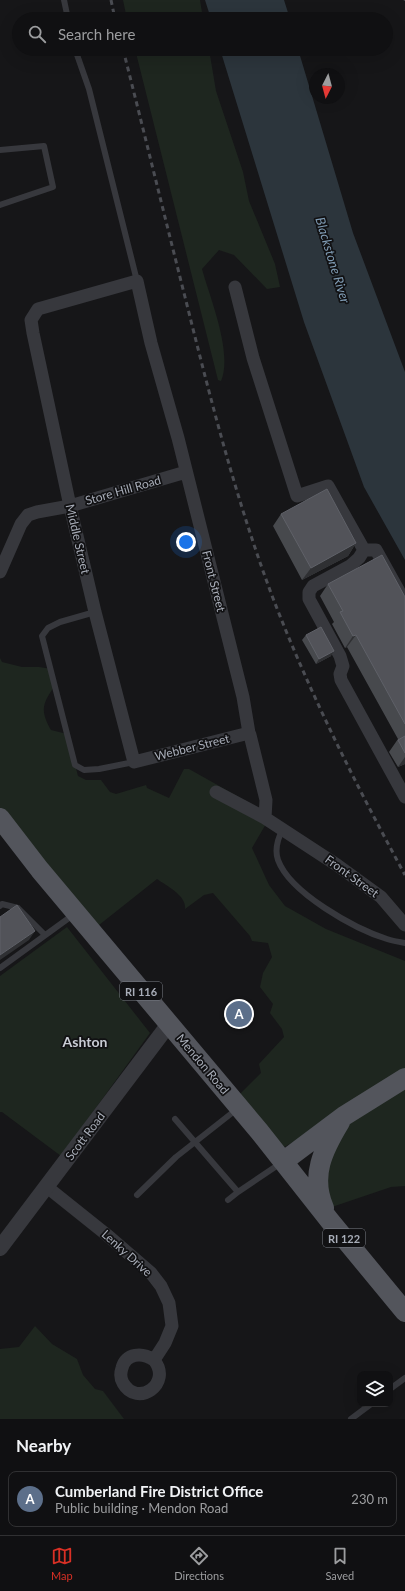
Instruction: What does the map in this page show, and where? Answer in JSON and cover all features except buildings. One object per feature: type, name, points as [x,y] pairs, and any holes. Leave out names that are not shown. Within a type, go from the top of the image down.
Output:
[{"type":"main road","name":"Mendon Road","points":[[0,818],[40,870],[239,1107],[405,1312]]},
{"type":"main road","points":[[284,1162],[344,1116],[405,1078]]},
{"type":"main road","points":[[330,1221],[320,1196],[317,1175],[325,1150],[344,1116]]},
{"type":"street","name":"Middle Street","points":[[134,762],[95,612],[70,506],[31,320],[32,316],[38,309],[79,299],[137,281]]},
{"type":"street","name":"Front Street","points":[[137,281],[151,343],[186,472],[243,697],[249,733],[266,800],[265,818],[283,828],[381,897],[405,925]]},
{"type":"street","points":[[236,287],[253,358],[297,496],[328,486],[364,550]]},
{"type":"street","name":"Store Hill Road","points":[[0,572],[21,524],[28,515],[70,506],[186,472]]},
{"type":"street","points":[[364,550],[376,550],[405,602]]},
{"type":"street","points":[[364,550],[360,558],[350,566],[313,586],[309,592],[309,599],[340,656],[343,666],[340,674],[342,680],[405,797]]},
{"type":"street","name":"Webber Street","points":[[134,762],[249,733]]},
{"type":"street","points":[[216,792],[265,818]]},
{"type":"street","name":"Scott Road","points":[[0,1248],[169,1024]]},
{"type":"street","name":"Lenky Drive","points":[[47,1186],[151,1273],[161,1286],[169,1303],[172,1326],[166,1343],[154,1360]]},
{"type":"lane","points":[[64,0],[67,12]]},
{"type":"lane","points":[[77,56],[89,89],[137,281]]},
{"type":"lane","points":[[0,150],[44,146],[53,187],[0,205]]},
{"type":"lane","points":[[95,612],[60,622],[48,628],[42,636],[76,765],[84,770],[91,770],[134,762]]},
{"type":"lane","points":[[283,828],[277,842],[278,860],[286,874],[305,894],[348,922],[387,939],[405,943]]},
{"type":"lane","points":[[0,906],[2,904],[18,908],[45,936]]},
{"type":"lane","points":[[0,968],[76,912]]},
{"type":"lane","points":[[137,1195],[176,1156],[239,1107]]},
{"type":"lane","points":[[175,1119],[238,1192]]},
{"type":"lane","points":[[228,1200],[284,1162]]},
{"type":"lane","points":[[393,1387],[405,1378]]},
{"type":"lane","points":[[351,1419],[367,1407]]},
{"type":"shaded area","points":[[123,0],[200,0],[202,12],[126,12]]},
{"type":"shaded area","points":[[137,56],[210,56],[216,91],[243,172],[249,201],[275,264],[280,287],[267,289],[234,255],[219,250],[202,269],[215,310],[222,341],[224,369],[221,381],[218,380]]},
{"type":"shaded area","points":[[0,658],[2,662],[22,667],[52,669],[56,684],[48,696],[44,706],[45,717],[51,730],[67,734],[78,776],[86,780],[101,780],[110,792],[116,794],[146,785],[147,788],[169,798],[184,769],[189,769],[255,806],[270,817],[252,848],[269,885],[285,906],[326,929],[405,961],[405,1186],[391,1187],[329,1208],[315,1130],[277,1151],[237,1097],[261,1073],[259,1064],[284,1037],[282,1029],[270,1013],[273,1004],[260,987],[263,973],[272,957],[268,943],[252,941],[250,936],[213,893],[204,895],[185,909],[185,904],[180,896],[157,879],[94,929],[0,810]]},
{"type":"shaded area","points":[[67,927],[150,1033],[61,1156],[0,1112],[0,976]]},
{"type":"shaded area","points":[[35,1326],[52,1344],[77,1359],[83,1375],[95,1389],[103,1391],[124,1419],[0,1419],[0,1349],[19,1347]]},
{"type":"water","points":[[205,0],[284,0],[288,12],[209,12]]},
{"type":"water","name":"Blackstone River","points":[[222,56],[300,56],[309,86],[309,104],[314,104],[353,233],[405,372],[405,560],[364,487],[304,322]]},
{"type":"railway","points":[[111,0],[114,12]]},
{"type":"railway","points":[[125,56],[194,334],[235,483],[258,557],[285,629],[316,701],[350,771],[405,875]]},
{"type":"place","name":"Cumberland Fire District Office","points":[[239,1014]]},
{"type":"district","name":"Ashton","points":[[85,1041]]}]
